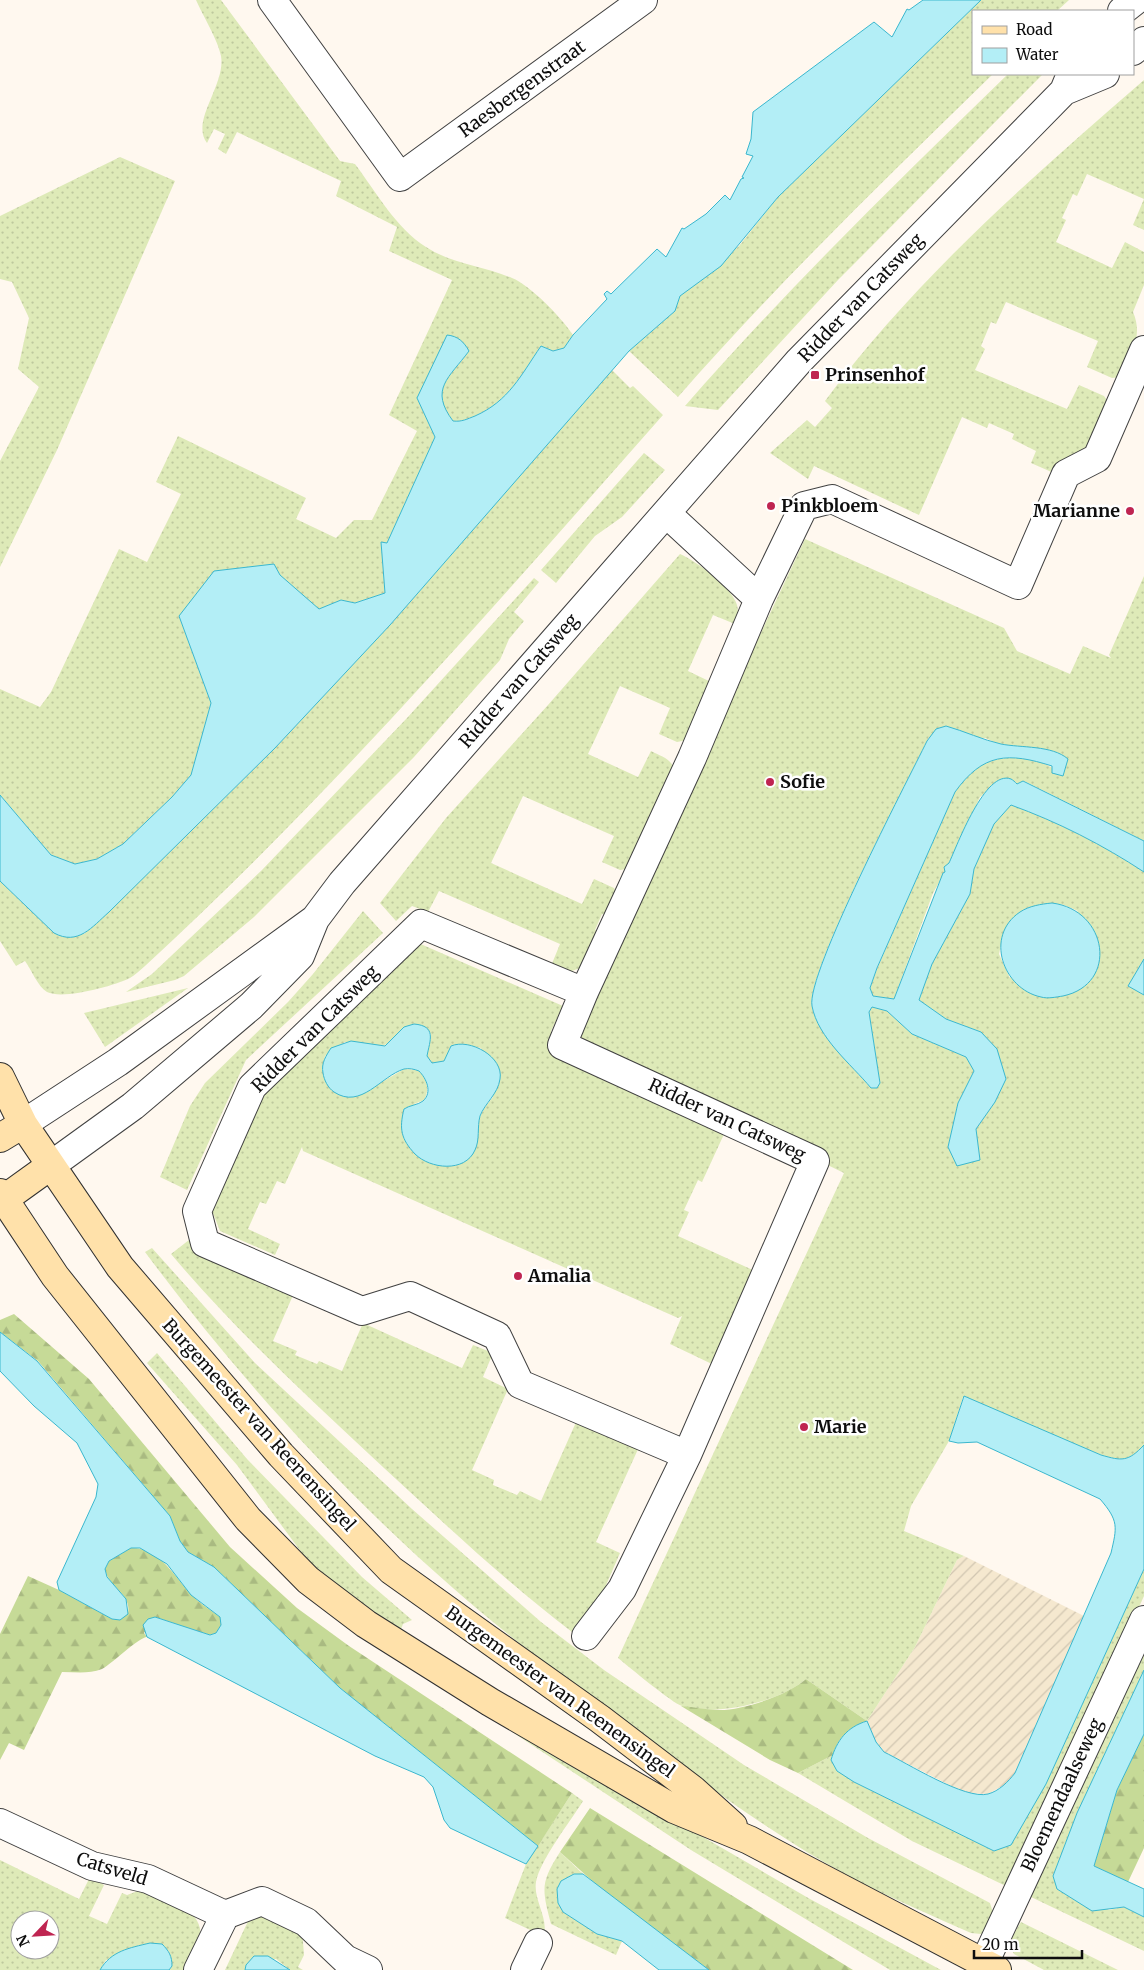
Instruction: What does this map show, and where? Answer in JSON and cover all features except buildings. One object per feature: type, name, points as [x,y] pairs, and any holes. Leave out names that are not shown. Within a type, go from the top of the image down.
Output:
[{"type":"main road","name":"Burgemeester van Reenensingel","points":[[0,1077],[23,1124],[120,1268],[281,1455],[391,1570],[600,1718],[693,1790],[749,1840]]},
{"type":"main road","name":"Ridder van Catsweg","points":[[0,1138],[23,1124]]},
{"type":"main road","name":"Ridder van Catsweg","points":[[1,1198],[50,1166]]},
{"type":"main road","name":"Burgemeester van Reenensingel","points":[[1,1198],[55,1276],[248,1519],[308,1580],[366,1624],[490,1702],[674,1809],[749,1840],[987,1968]]},
{"type":"street","name":"Raesbergenstraat","points":[[272,0],[400,177],[643,0]]},
{"type":"street","points":[[1123,10],[1136,0]]},
{"type":"street","points":[[1134,50],[1144,41]]},
{"type":"street","name":"Ridder van Catsweg","points":[[50,1166],[132,1106],[251,1006],[300,956],[315,919],[342,883],[799,362],[1068,82],[1100,75]]},
{"type":"street","name":"Ridder van Catsweg","points":[[586,1636],[622,1589],[687,1455],[815,1161],[562,1045],[584,992],[692,758],[759,599],[804,506],[832,499],[1018,585],[1066,474],[1096,458],[1144,350]]},
{"type":"street","points":[[666,513],[759,599]]},
{"type":"street","name":"Ridder van Catsweg","points":[[23,1124],[118,1062],[315,919]]},
{"type":"street","name":"Ridder van Catsweg","points":[[584,992],[420,924],[252,1087],[197,1211],[204,1243],[362,1311],[410,1296],[498,1336],[520,1384],[687,1455]]},
{"type":"street","name":"Bloemendaalseweg","points":[[987,1968],[1144,1620]]},
{"type":"street","name":"Catsveld","points":[[0,1823],[92,1866],[148,1879],[225,1915]]},
{"type":"street","points":[[198,1970],[225,1915],[262,1900],[306,1922],[345,1959],[368,1970]]},
{"type":"street","points":[[525,1970],[538,1943]]},
{"type":"shaded area","points":[[964,1556],[1084,1616],[1015,1773],[1006,1784],[988,1794],[965,1793],[884,1752],[876,1742],[867,1721],[915,1647],[957,1560]]},
{"type":"green space","points":[[196,0],[221,0],[340,161],[355,164],[387,209],[415,239],[436,253],[512,278],[528,287],[561,320],[573,335],[564,348],[553,351],[541,346],[506,395],[487,410],[475,416],[462,421],[453,421],[446,410],[442,392],[444,384],[469,351],[417,398],[435,437],[387,543],[381,542],[385,593],[355,603],[341,600],[319,610],[280,575],[179,616],[211,703],[191,775],[172,797],[123,844],[97,859],[75,864],[51,855],[0,795],[0,689],[40,707],[51,692],[119,549],[147,562],[181,494],[156,482],[178,436],[306,498],[296,519],[336,538],[354,520],[372,520],[417,431],[389,415],[452,280],[389,251],[397,227],[336,196],[341,181],[237,132],[226,154],[218,149],[225,134],[214,129],[207,143],[203,134],[203,124],[205,113],[219,79],[221,56],[214,35]]},
{"type":"green space","points":[[981,0],[1069,0],[1058,10],[972,10],[972,75],[992,75],[793,273],[678,397],[629,351],[675,311],[680,296],[739,246],[778,197]]},
{"type":"green space","points":[[1007,75],[1042,75],[838,280],[718,410],[685,406],[763,320],[884,196]]},
{"type":"green space","points":[[1144,80],[1144,199],[1087,174],[1077,196],[1073,194],[1062,218],[1066,220],[1056,242],[1112,268],[1125,242],[1144,252],[1144,285],[1133,312],[1136,321],[1136,338],[1120,377],[1112,378],[1087,367],[1098,341],[1006,302],[996,324],[991,322],[981,346],[985,349],[975,370],[1067,409],[1079,385],[1104,396],[1109,403],[1092,444],[1056,474],[1031,463],[1036,451],[1012,439],[1014,434],[989,423],[987,428],[962,417],[919,515],[814,466],[808,479],[770,453],[807,420],[815,427],[832,408],[825,401],[860,356],[935,272],[1017,193]]},
{"type":"green space","points":[[120,157],[175,181],[57,450],[0,567],[0,461],[39,387],[18,369],[29,318],[12,282],[0,279],[0,216]]},
{"type":"green space","points":[[1144,199],[1144,230],[1133,225]]},
{"type":"green space","points":[[612,370],[630,388],[633,386],[663,415],[411,697],[347,766],[214,901],[145,966],[130,978],[113,985],[76,993],[55,994],[44,990],[25,961],[16,966],[0,941],[0,881],[27,907],[84,934],[275,748],[390,625]]},
{"type":"green space","points":[[644,453],[665,470],[622,517],[595,536],[556,583],[541,570]]},
{"type":"green space","points":[[805,539],[1004,628],[1017,651],[1070,674],[1083,646],[1111,658],[1109,655],[1144,576],[1144,841],[1024,781],[1017,784],[1011,779],[991,788],[980,797],[945,872],[933,893],[894,999],[873,996],[870,988],[877,969],[955,792],[962,783],[984,764],[1002,758],[1040,762],[1050,766],[1063,776],[1050,751],[999,744],[985,738],[929,737],[860,875],[814,988],[812,1007],[821,1029],[828,1040],[871,1088],[880,1083],[869,1012],[872,1007],[887,1011],[912,1034],[966,1057],[974,1071],[958,1103],[948,1147],[980,1159],[976,1129],[995,1102],[1006,1079],[981,1032],[946,1019],[919,1000],[932,964],[970,894],[974,869],[994,824],[1011,805],[1080,835],[1144,872],[1144,959],[1129,986],[1144,995],[1144,1445],[1135,1454],[1121,1461],[1101,1455],[963,1397],[949,1441],[911,1506],[904,1531],[964,1556],[957,1560],[915,1647],[867,1721],[806,1679],[780,1694],[764,1701],[747,1705],[712,1710],[682,1706],[660,1692],[618,1658],[844,1173],[570,1039]],"holes":[[[1052,903],[1064,905],[1078,911],[1010,978],[999,954],[1002,940],[1010,922],[1027,908]]]},
{"type":"green space","points":[[680,554],[704,568],[728,590],[737,605],[738,615],[735,624],[713,615],[688,671],[713,683],[687,740],[677,742],[659,734],[670,708],[620,686],[588,754],[638,777],[651,751],[668,760],[673,765],[674,769],[626,869],[620,870],[602,862],[614,836],[523,796],[491,863],[582,904],[594,879],[614,888],[616,892],[609,917],[602,914],[595,930],[602,932],[586,966],[566,973],[551,966],[560,944],[439,891],[428,912],[412,906],[396,921],[380,903],[446,818]]},
{"type":"green space","points":[[534,578],[539,582],[514,612],[524,621],[509,639],[500,660],[414,757],[254,917],[184,976],[126,992],[152,974],[262,870],[407,718]]},
{"type":"green space","points":[[363,911],[383,933],[246,1060],[187,1190],[160,1177],[190,1106],[205,1083],[288,1002]]},
{"type":"green space","points":[[416,942],[563,1006],[551,1031],[551,1041],[725,1132],[702,1182],[698,1180],[684,1210],[689,1212],[678,1236],[755,1271],[714,1365],[670,1344],[682,1316],[678,1318],[303,1151],[302,1147],[285,1184],[277,1181],[266,1204],[260,1202],[248,1229],[280,1244],[275,1255],[220,1231],[211,1208],[267,1080]],"holes":[[[426,1028],[431,1035],[427,1056],[432,1063],[444,1061],[451,1047],[462,1044],[481,1048],[493,1097],[480,1117],[475,1147],[462,1162],[452,1166],[414,1104],[424,1100],[427,1092],[426,1081],[419,1070],[404,1069],[382,1082],[322,1070],[325,1056],[345,1042],[380,1047],[389,1043],[396,1036]]]},
{"type":"green space","points":[[188,988],[105,1047],[84,1013]]},
{"type":"green space","points":[[189,1240],[193,1248],[294,1293],[273,1341],[297,1351],[295,1355],[317,1364],[319,1361],[342,1371],[363,1323],[462,1368],[473,1345],[493,1353],[483,1377],[508,1389],[472,1470],[494,1480],[493,1485],[517,1495],[520,1491],[541,1501],[577,1420],[639,1447],[596,1542],[620,1553],[587,1629],[577,1624],[572,1632],[523,1593],[430,1510],[274,1364],[221,1310],[171,1254]]},
{"type":"green space","points":[[152,1248],[255,1363],[412,1509],[541,1622],[604,1670],[744,1765],[868,1838],[990,1903],[994,1916],[989,1928],[981,1934],[971,1933],[914,1908],[858,1881],[768,1828],[561,1676],[496,1624],[410,1550],[329,1470],[290,1428],[179,1297],[145,1252]]},
{"type":"green space","points":[[14,1314],[89,1379],[230,1547],[297,1608],[349,1646],[572,1793],[538,1846],[340,1688],[214,1567],[188,1552],[180,1541],[170,1516],[38,1361],[0,1332],[0,1320]]},
{"type":"green space","points":[[157,1353],[247,1459],[362,1577],[412,1620],[403,1624],[400,1632],[351,1600],[310,1564],[237,1465],[147,1363]]},
{"type":"green space","points":[[131,1548],[141,1549],[159,1558],[195,1598],[220,1617],[221,1625],[216,1633],[210,1635],[155,1617],[144,1633],[147,1637],[138,1641],[102,1669],[87,1672],[62,1672],[24,1750],[9,1743],[0,1760],[0,1634],[28,1576],[59,1590],[112,1619],[120,1620],[128,1613],[127,1601],[110,1581],[105,1569],[109,1561]]},
{"type":"green space","points":[[1144,1569],[1144,1596],[1010,1888],[912,1841],[798,1773],[833,1755],[831,1760],[854,1782],[994,1851],[1046,1784]]},
{"type":"green space","points":[[1144,1644],[1144,1670],[1077,1813],[1053,1876],[1109,1910],[1124,1907],[1144,1917],[1144,1951],[1031,1897],[1045,1857]]},
{"type":"green space","points":[[806,1679],[867,1721],[845,1733],[833,1755],[798,1773],[770,1760],[681,1706],[710,1710],[741,1707],[777,1696]]},
{"type":"green space","points":[[485,1714],[501,1720],[810,1899],[941,1970],[890,1970],[691,1850]]},
{"type":"green space","points":[[1144,1734],[1144,1848],[1128,1882],[1094,1866],[1117,1790]]},
{"type":"green space","points":[[572,1793],[583,1801],[549,1852],[536,1882],[537,1896],[545,1930],[543,1936],[505,1918],[526,1864]]},
{"type":"green space","points":[[590,1808],[853,1970],[709,1970],[600,1888],[560,1852]]},
{"type":"green space","points":[[560,1852],[583,1874],[574,1874],[563,1912],[597,1934],[622,1941],[616,1955],[551,1924],[546,1902],[545,1886],[549,1871]]},
{"type":"green space","points":[[0,1860],[79,1899],[90,1877],[104,1885],[89,1916],[107,1924],[122,1893],[127,1895],[146,1888],[182,1906],[196,1919],[200,1928],[200,1937],[186,1970],[169,1970],[172,1966],[168,1950],[106,1960],[100,1970],[0,1970]]},
{"type":"green space","points":[[263,1911],[302,1929],[304,1955],[298,1967],[303,1970],[290,1970],[276,1959],[246,1965],[245,1970],[225,1970],[250,1917]]},
{"type":"green space","points":[[1021,1922],[1118,1970],[1044,1970],[1014,1954],[1010,1947],[1010,1940]]},
{"type":"water","points":[[923,0],[981,0],[778,197],[721,266],[680,296],[675,311],[629,351],[390,625],[275,748],[109,912],[84,933],[70,937],[63,936],[54,933],[0,881],[0,795],[51,855],[75,864],[97,859],[123,844],[172,797],[191,775],[211,703],[179,616],[214,571],[274,564],[280,575],[319,609],[341,600],[355,603],[385,593],[381,542],[387,543],[435,437],[417,398],[447,335],[460,340],[469,351],[444,384],[442,392],[446,410],[453,421],[462,421],[487,410],[506,395],[541,346],[553,351],[564,348],[573,335],[607,299],[604,294],[607,291],[611,294],[657,249],[666,257],[682,228],[684,229],[706,214],[725,195],[730,200],[741,179],[744,178],[742,177],[753,156],[746,154],[751,139],[753,112],[874,22],[892,37],[907,9],[909,10]]},
{"type":"water","points":[[946,726],[1001,744],[1054,751],[1068,759],[1063,776],[1052,773],[1052,766],[1036,761],[1009,758],[986,763],[965,779],[955,792],[877,968],[870,988],[873,996],[894,999],[945,872],[944,867],[949,863],[965,826],[982,797],[991,786],[1001,779],[1011,779],[1017,784],[1023,781],[1144,841],[1144,872],[1080,835],[1011,805],[994,824],[974,869],[970,894],[932,964],[919,1000],[946,1019],[981,1032],[997,1049],[1006,1079],[995,1102],[976,1129],[980,1160],[957,1166],[948,1147],[958,1103],[974,1071],[966,1057],[912,1034],[887,1011],[872,1007],[869,1012],[880,1083],[877,1088],[871,1088],[828,1040],[815,1018],[812,1006],[814,987],[840,919],[880,834],[927,741],[936,729]]},
{"type":"water","points":[[1052,903],[1071,909],[1085,919],[1095,932],[1100,948],[1099,963],[1093,977],[1081,989],[1063,996],[1046,998],[1028,992],[1017,984],[1008,973],[1003,961],[1001,947],[1003,934],[1009,922],[1020,912],[1027,908]]},
{"type":"water","points":[[1144,959],[1144,995],[1128,986]]},
{"type":"water","points":[[414,1024],[421,1025],[429,1031],[430,1039],[427,1056],[432,1063],[444,1061],[451,1046],[459,1044],[476,1047],[484,1051],[497,1063],[500,1071],[497,1089],[480,1116],[475,1150],[464,1162],[456,1165],[438,1165],[421,1159],[410,1149],[402,1133],[404,1109],[423,1101],[428,1094],[426,1081],[419,1071],[404,1069],[370,1090],[353,1097],[334,1092],[324,1078],[323,1063],[331,1048],[351,1041],[385,1046],[404,1027]]},
{"type":"water","points":[[0,1332],[37,1361],[170,1516],[180,1541],[188,1552],[214,1567],[340,1688],[538,1846],[526,1864],[450,1828],[444,1820],[433,1787],[424,1777],[375,1756],[147,1637],[143,1625],[148,1619],[155,1617],[210,1635],[216,1633],[221,1625],[220,1617],[191,1595],[167,1564],[140,1548],[131,1548],[109,1561],[105,1569],[107,1577],[126,1599],[128,1614],[120,1620],[112,1619],[59,1590],[57,1582],[96,1497],[98,1484],[77,1443],[34,1406],[0,1371]]},
{"type":"water","points":[[964,1396],[1108,1457],[1124,1459],[1133,1455],[1144,1445],[1144,1569],[1046,1784],[1011,1845],[994,1851],[854,1782],[837,1771],[831,1760],[836,1746],[844,1735],[854,1727],[867,1721],[876,1742],[884,1752],[936,1779],[965,1792],[978,1794],[992,1793],[1000,1788],[1015,1773],[1111,1553],[1115,1524],[1111,1513],[1100,1499],[977,1442],[958,1443],[949,1441]]},
{"type":"water","points":[[1144,1670],[1144,1734],[1117,1790],[1094,1866],[1144,1889],[1144,1917],[1124,1907],[1092,1911],[1057,1889],[1053,1876],[1077,1813]]},
{"type":"water","points":[[574,1874],[583,1874],[709,1970],[659,1970],[622,1941],[597,1934],[563,1912],[558,1903],[557,1889],[561,1881]]},
{"type":"water","points":[[150,1943],[162,1944],[168,1951],[172,1962],[169,1970],[100,1970],[115,1954]]},
{"type":"water","points":[[254,1956],[268,1956],[290,1970],[245,1970],[246,1965]]},
{"type":"place","name":"Prinsenhof","points":[[815,375]]},
{"type":"place","name":"Pinkbloem","points":[[771,506]]},
{"type":"place","name":"Marianne","points":[[1130,511]]},
{"type":"place","name":"Sofie","points":[[770,782]]},
{"type":"place","name":"Amalia","points":[[518,1276]]},
{"type":"place","name":"Marie","points":[[804,1427]]}]
